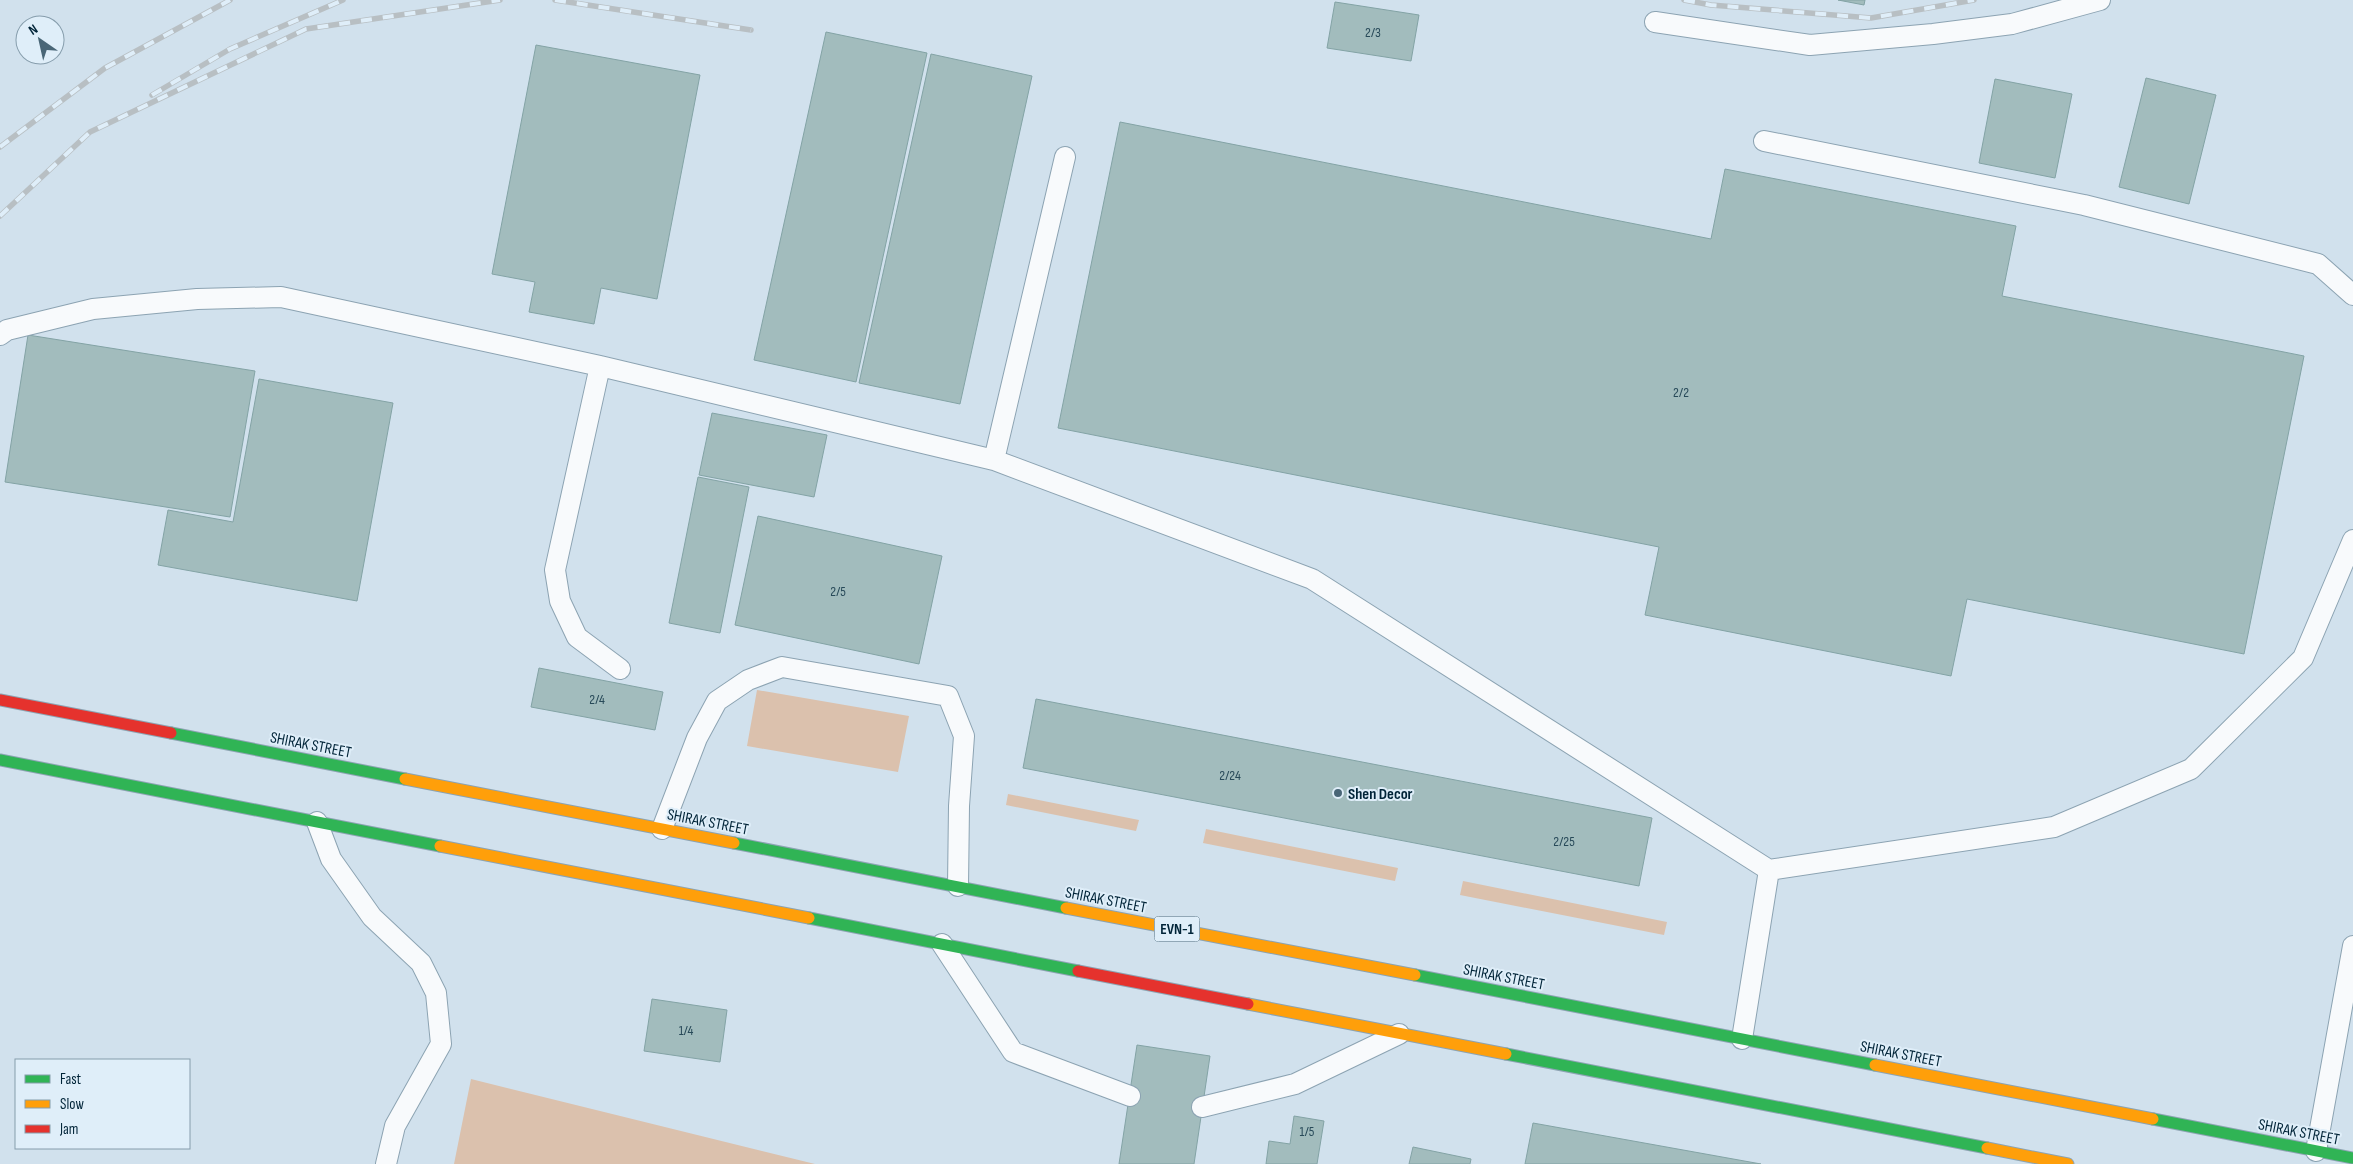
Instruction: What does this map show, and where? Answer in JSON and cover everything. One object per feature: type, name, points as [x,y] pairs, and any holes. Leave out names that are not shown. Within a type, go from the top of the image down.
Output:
[{"type":"highway","name":"SHIRAK STREET","points":[[0,700],[2353,1158]]},
{"type":"highway","points":[[0,760],[2068,1164]]},
{"type":"lane","points":[[1655,22],[1810,45],[1933,34],[2012,24],[2100,0]]},
{"type":"lane","points":[[1764,141],[2084,205],[2318,264],[2353,295]]},
{"type":"lane","points":[[994,460],[1064,157]]},
{"type":"lane","points":[[0,335],[7,330],[93,309],[196,299],[281,297],[600,366],[994,460],[1312,579],[1769,870],[2054,827],[2191,769],[2303,658],[2353,540]]},
{"type":"lane","points":[[600,366],[556,570],[560,601],[577,637],[620,669]]},
{"type":"lane","points":[[662,829],[697,738],[717,701],[748,680],[782,667],[948,696],[964,736],[959,806],[958,886]]},
{"type":"lane","points":[[317,822],[331,859],[372,917],[421,963],[436,993],[441,1044],[394,1126],[386,1164]]},
{"type":"lane","points":[[1742,1039],[1769,870]]},
{"type":"lane","points":[[942,944],[1013,1052],[1130,1096]]},
{"type":"lane","points":[[2316,1151],[2353,946]]},
{"type":"lane","points":[[1202,1107],[1295,1084],[1398,1034]]},
{"type":"shaded area","points":[[757,690],[909,716],[898,772],[747,746]]},
{"type":"shaded area","points":[[1008,794],[1139,820],[1136,831],[1006,805]]},
{"type":"shaded area","points":[[1206,829],[1398,868],[1395,881],[1203,843]]},
{"type":"shaded area","points":[[1463,881],[1667,922],[1664,935],[1460,895]]},
{"type":"shaded area","points":[[471,1079],[815,1164],[454,1164]]},
{"type":"building","points":[[1838,0],[1865,0],[1864,5]]},
{"type":"building","points":[[1335,2],[1419,15],[1411,61],[1327,48]]},
{"type":"building","points":[[826,32],[927,53],[856,382],[754,360]]},
{"type":"building","points":[[536,45],[700,75],[657,299],[601,288],[594,324],[529,312],[535,282],[492,274]]},
{"type":"building","points":[[931,54],[1032,76],[960,404],[859,383]]},
{"type":"building","points":[[2146,78],[2216,95],[2189,204],[2119,187]]},
{"type":"building","points":[[1995,79],[2072,94],[2055,178],[1979,163]]},
{"type":"building","points":[[1120,122],[1711,239],[1725,169],[2016,226],[2002,296],[2304,356],[2244,654],[1967,599],[1951,676],[1645,615],[1659,547],[1058,428]]},
{"type":"building","points":[[28,335],[255,371],[230,517],[5,482]]},
{"type":"building","points":[[259,379],[393,403],[357,601],[158,565],[168,510],[233,522]]},
{"type":"building","points":[[712,413],[827,435],[814,497],[699,475]]},
{"type":"building","points":[[698,477],[749,487],[720,633],[669,623]]},
{"type":"building","points":[[758,516],[942,556],[919,664],[735,625]]},
{"type":"building","points":[[539,668],[663,692],[655,730],[531,707]]},
{"type":"building","name":"Shen Decor","points":[[1036,699],[1652,818],[1639,886],[1023,768]]},
{"type":"building","points":[[652,999],[727,1010],[720,1062],[644,1051]]},
{"type":"building","points":[[1137,1045],[1210,1056],[1194,1164],[1119,1164]]},
{"type":"building","points":[[1294,1116],[1324,1121],[1317,1164],[1266,1164],[1269,1141],[1290,1144]]},
{"type":"building","points":[[1533,1123],[1761,1164],[1525,1164]]},
{"type":"building","points":[[1413,1147],[1471,1159],[1470,1164],[1409,1164]]},
{"type":"railway","points":[[0,147],[105,68],[230,0]]},
{"type":"railway","points":[[152,95],[230,49],[343,0]]},
{"type":"railway","points":[[0,216],[90,132],[306,29],[500,0]]},
{"type":"railway","points":[[555,0],[751,30]]},
{"type":"railway","points":[[1684,0],[1711,5],[1871,18],[1974,0]]},
{"type":"traffic: fast","points":[[171,733],[405,779]]},
{"type":"traffic: fast","points":[[0,760],[440,846]]},
{"type":"traffic: fast","points":[[734,843],[1066,908]]},
{"type":"traffic: fast","points":[[809,918],[1078,971]]},
{"type":"traffic: fast","points":[[1415,975],[1875,1065]]},
{"type":"traffic: fast","points":[[1506,1054],[1987,1148]]},
{"type":"traffic: fast","points":[[2153,1119],[2353,1158]]},
{"type":"traffic: slow","points":[[405,779],[734,843]]},
{"type":"traffic: slow","points":[[440,846],[809,918]]},
{"type":"traffic: slow","points":[[1066,908],[1415,975]]},
{"type":"traffic: slow","points":[[1248,1004],[1506,1054]]},
{"type":"traffic: slow","points":[[1875,1065],[2153,1119]]},
{"type":"traffic: slow","points":[[1987,1148],[2068,1164]]},
{"type":"traffic: jam","points":[[0,700],[171,733]]},
{"type":"traffic: jam","points":[[1078,971],[1248,1004]]},
{"type":"place","name":"Shen Decor","points":[[1338,793]]}]
